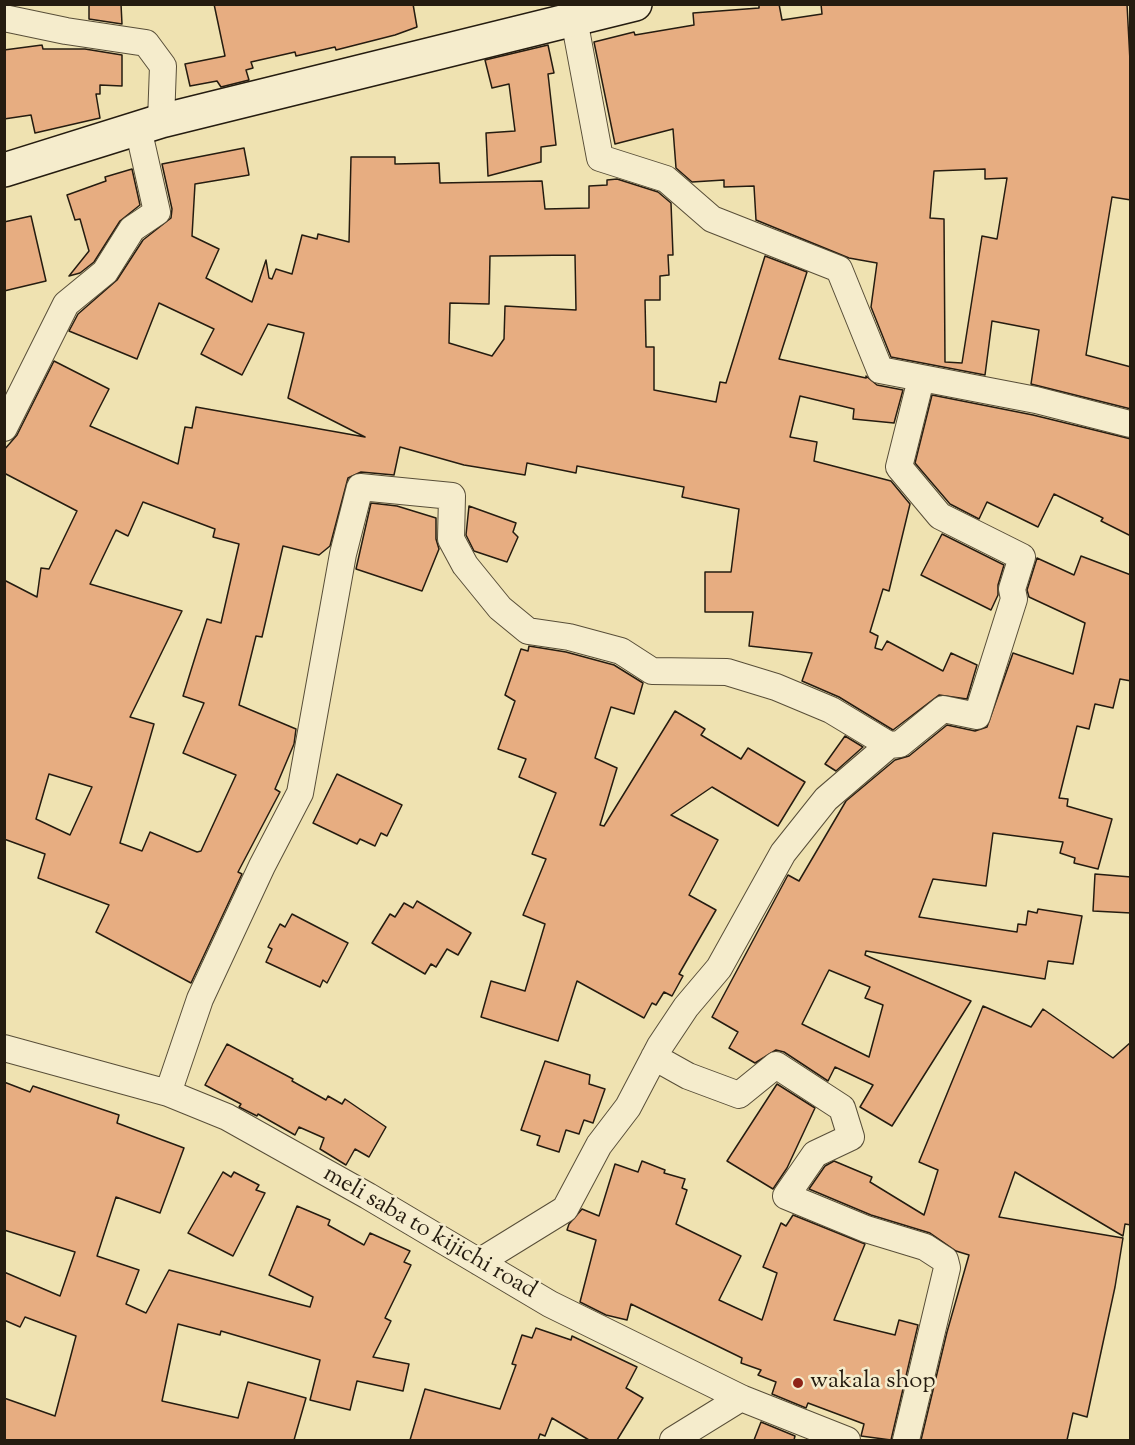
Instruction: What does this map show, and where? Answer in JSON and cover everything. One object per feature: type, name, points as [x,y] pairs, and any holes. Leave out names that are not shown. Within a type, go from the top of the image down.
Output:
[{"type":"street","points":[[4,170],[149,125],[635,4]]},
{"type":"street","points":[[4,18],[146,44],[163,66],[149,125],[157,212],[132,229],[105,272],[66,304],[4,428]]},
{"type":"street","points":[[574,19],[600,158],[666,179],[712,219],[839,269],[880,370],[1036,400],[1131,424]]},
{"type":"street","points":[[479,1262],[565,1209],[599,1144],[628,1107],[654,1057],[686,1007],[719,968],[783,854],[826,799],[890,745],[900,744],[943,709],[977,716],[1014,599],[1012,589],[1022,557],[940,516],[899,467],[921,379]]},
{"type":"street","points":[[168,1093],[200,999],[262,866],[300,793],[343,554],[360,488],[452,496],[451,539],[460,556],[500,608],[528,631],[569,637],[621,651],[652,671],[727,672],[776,687],[831,710],[890,745]]},
{"type":"street","name":"meli saba to kijichi road","points":[[4,1048],[168,1093],[227,1117],[542,1300],[741,1398],[847,1440]]},
{"type":"street","points":[[654,1057],[688,1076],[739,1095],[776,1065],[842,1108],[851,1137],[816,1154],[786,1196],[866,1229],[926,1246],[945,1260],[947,1268],[906,1440]]},
{"type":"street","points":[[673,1440],[741,1398]]},
{"type":"building","points":[[89,4],[121,4],[122,24],[89,19]]},
{"type":"building","points":[[214,4],[413,4],[417,27],[336,50],[335,47],[296,56],[295,52],[251,62],[253,68],[246,70],[249,80],[221,87],[217,81],[190,86],[185,64],[225,56]]},
{"type":"building","points":[[759,4],[779,4],[782,20],[822,14],[821,4],[1127,4],[1131,80],[1131,200],[1112,197],[1086,355],[1131,367],[1131,409],[1031,384],[1039,330],[992,321],[985,375],[891,357],[871,307],[877,263],[849,258],[756,220],[754,186],[724,187],[724,180],[692,182],[676,168],[673,129],[615,144],[594,42],[634,32],[635,35],[694,25],[693,13],[759,8]],"holes":[[[985,169],[985,179],[1007,178],[997,239],[982,236],[962,363],[945,362],[944,219],[930,218],[934,171]]]},
{"type":"building","points":[[42,45],[43,49],[85,49],[122,55],[122,86],[100,85],[100,94],[96,94],[100,118],[35,133],[31,115],[4,119],[4,50]]},
{"type":"building","points":[[548,45],[554,73],[548,74],[556,145],[541,147],[541,162],[488,176],[486,133],[515,131],[509,84],[492,88],[485,60]]},
{"type":"building","points":[[244,148],[249,175],[195,184],[192,236],[219,249],[206,278],[252,302],[266,260],[269,278],[272,279],[276,269],[292,274],[302,235],[317,239],[318,234],[349,242],[351,157],[395,157],[395,164],[439,163],[440,183],[542,181],[545,209],[589,208],[589,186],[607,185],[607,180],[617,179],[658,192],[671,203],[673,255],[668,255],[669,275],[660,276],[660,300],[645,300],[646,347],[654,347],[654,390],[716,402],[720,382],[726,383],[765,256],[807,272],[779,359],[866,378],[866,376],[877,385],[903,390],[894,423],[853,419],[854,409],[800,396],[790,437],[817,442],[814,461],[891,481],[910,504],[889,591],[883,589],[870,632],[878,636],[875,648],[882,650],[887,641],[943,671],[951,653],[977,665],[967,699],[939,695],[893,730],[839,697],[802,681],[812,653],[749,646],[753,612],[705,612],[705,572],[731,572],[739,509],[682,497],[684,487],[577,466],[576,473],[527,463],[525,475],[464,465],[400,447],[394,475],[361,472],[348,478],[330,546],[319,555],[283,546],[262,637],[256,636],[239,705],[296,729],[294,744],[275,789],[280,792],[238,872],[242,874],[191,983],[96,932],[109,905],[38,878],[45,854],[4,839],[4,580],[37,597],[41,568],[49,569],[77,511],[4,473],[4,450],[17,435],[54,361],[109,389],[90,426],[178,464],[185,427],[192,428],[196,407],[365,437],[288,398],[304,333],[268,324],[242,375],[201,354],[214,329],[159,303],[137,359],[69,331],[78,314],[117,280],[143,240],[171,218],[172,209],[162,164]],"holes":[[[575,255],[576,310],[505,306],[504,339],[492,356],[449,343],[450,303],[489,304],[490,256]],[[143,502],[215,529],[213,537],[239,544],[221,623],[207,619],[183,696],[204,703],[183,753],[236,775],[201,851],[197,852],[150,832],[142,851],[120,843],[154,724],[130,717],[182,611],[90,584],[116,530],[128,536]],[[49,774],[92,787],[70,835],[36,819]]]},
{"type":"building","points":[[132,169],[140,205],[120,221],[94,262],[80,273],[69,276],[89,251],[80,219],[75,220],[67,195],[106,181],[105,177]]},
{"type":"building","points":[[31,216],[46,281],[4,291],[4,222]]},
{"type":"building","points":[[932,395],[1033,415],[1131,439],[1131,536],[1101,521],[1103,518],[1054,494],[1038,527],[987,502],[979,519],[950,504],[915,463]]},
{"type":"building","points":[[371,503],[397,506],[436,518],[436,539],[439,549],[422,591],[356,569]]},
{"type":"building","points":[[469,506],[516,523],[513,532],[518,537],[507,562],[474,551],[466,535]]},
{"type":"building","points":[[942,534],[1004,565],[998,585],[998,595],[991,610],[921,575]]},
{"type":"building","points":[[1081,556],[1131,575],[1131,681],[1120,679],[1113,708],[1095,704],[1089,729],[1077,726],[1059,798],[1068,799],[1067,806],[1112,819],[1098,869],[1074,863],[1075,858],[1060,853],[1063,842],[993,833],[986,886],[933,879],[919,917],[1017,932],[1018,924],[1026,925],[1028,911],[1037,913],[1038,909],[1082,916],[1073,964],[1048,961],[1045,979],[866,951],[865,955],[971,1001],[892,1126],[860,1107],[873,1085],[835,1067],[828,1081],[784,1052],[776,1050],[755,1063],[729,1048],[738,1032],[712,1017],[788,875],[799,881],[846,801],[895,760],[909,756],[947,725],[975,731],[987,727],[1013,653],[1073,674],[1085,623],[1029,597],[1027,590],[1037,558],[1074,575]],"holes":[[[829,970],[870,987],[865,998],[883,1005],[869,1057],[802,1024]]]},
{"type":"building","points":[[529,646],[566,652],[614,665],[643,683],[634,714],[611,707],[595,758],[617,768],[600,825],[604,826],[675,711],[705,729],[701,735],[741,759],[748,748],[805,782],[778,826],[712,787],[671,815],[718,840],[689,895],[716,910],[679,974],[683,976],[672,996],[664,992],[656,1005],[652,1003],[644,1018],[577,981],[558,1041],[481,1017],[491,981],[525,991],[545,924],[523,915],[546,859],[532,854],[556,793],[519,777],[526,759],[498,749],[515,701],[505,695],[521,649],[528,651]]},
{"type":"building","points":[[845,736],[863,747],[836,771],[825,764]]},
{"type":"building","points":[[337,774],[402,805],[387,836],[381,833],[375,846],[360,839],[357,844],[313,823]]},
{"type":"building","points":[[1095,874],[1131,877],[1131,913],[1093,911]]},
{"type":"building","points":[[417,901],[471,933],[458,955],[447,949],[436,967],[431,964],[425,974],[372,943],[390,914],[395,917],[404,903],[413,908]]},
{"type":"building","points":[[292,914],[348,943],[327,983],[323,980],[320,987],[266,962],[272,949],[268,947],[280,924],[285,927]]},
{"type":"building","points":[[983,1006],[1031,1027],[1043,1009],[1113,1058],[1131,1042],[1131,1225],[1125,1224],[1123,1236],[1015,1172],[999,1217],[1123,1238],[1115,1287],[1087,1417],[1073,1413],[1067,1440],[921,1440],[947,1332],[969,1255],[956,1251],[930,1233],[871,1215],[809,1189],[825,1166],[834,1161],[872,1177],[870,1182],[924,1215],[938,1170],[919,1162]]},
{"type":"building","points":[[227,1044],[293,1079],[292,1081],[326,1100],[328,1096],[342,1104],[345,1099],[386,1127],[369,1157],[355,1149],[346,1165],[320,1149],[324,1138],[299,1127],[295,1135],[258,1114],[257,1116],[239,1107],[241,1104],[205,1085]]},
{"type":"building","points":[[545,1061],[590,1075],[589,1084],[605,1089],[593,1123],[584,1120],[579,1134],[566,1130],[559,1152],[537,1145],[540,1136],[521,1130]]},
{"type":"building","points":[[4,1082],[30,1092],[33,1086],[119,1115],[117,1123],[184,1148],[160,1213],[116,1197],[97,1256],[139,1270],[126,1304],[146,1313],[169,1270],[310,1307],[313,1297],[269,1275],[297,1206],[330,1220],[328,1225],[364,1245],[370,1233],[410,1251],[404,1262],[411,1265],[385,1318],[391,1321],[373,1357],[409,1364],[403,1391],[357,1381],[350,1410],[310,1400],[320,1360],[221,1331],[220,1335],[178,1324],[162,1401],[238,1418],[248,1382],[306,1398],[294,1440],[4,1440],[4,1398],[55,1416],[76,1336],[25,1317],[20,1327],[4,1320],[4,1272],[60,1296],[75,1252],[4,1230]]},
{"type":"building","points":[[777,1084],[815,1108],[787,1168],[773,1189],[727,1161]]},
{"type":"building","points":[[642,1161],[665,1170],[664,1173],[685,1179],[682,1188],[687,1190],[676,1224],[741,1256],[719,1300],[762,1320],[777,1273],[763,1267],[781,1223],[786,1226],[793,1215],[865,1244],[834,1320],[895,1335],[899,1320],[918,1325],[891,1440],[861,1436],[864,1424],[808,1403],[806,1408],[772,1394],[776,1382],[758,1375],[761,1370],[741,1363],[742,1358],[631,1304],[627,1320],[606,1315],[580,1302],[596,1240],[567,1230],[569,1224],[582,1209],[599,1216],[615,1164],[638,1172]]},
{"type":"building","points":[[223,1172],[231,1177],[234,1172],[259,1185],[256,1190],[265,1193],[233,1256],[188,1233]]},
{"type":"building","points":[[536,1328],[571,1340],[572,1336],[637,1367],[626,1388],[643,1398],[617,1440],[589,1440],[552,1418],[545,1436],[540,1434],[538,1440],[410,1440],[425,1389],[500,1409],[516,1365],[512,1364],[522,1335],[532,1338]]},
{"type":"building","points":[[761,1422],[795,1436],[794,1440],[754,1440]]},
{"type":"place","name":"wakala shop","points":[[798,1383]]}]
